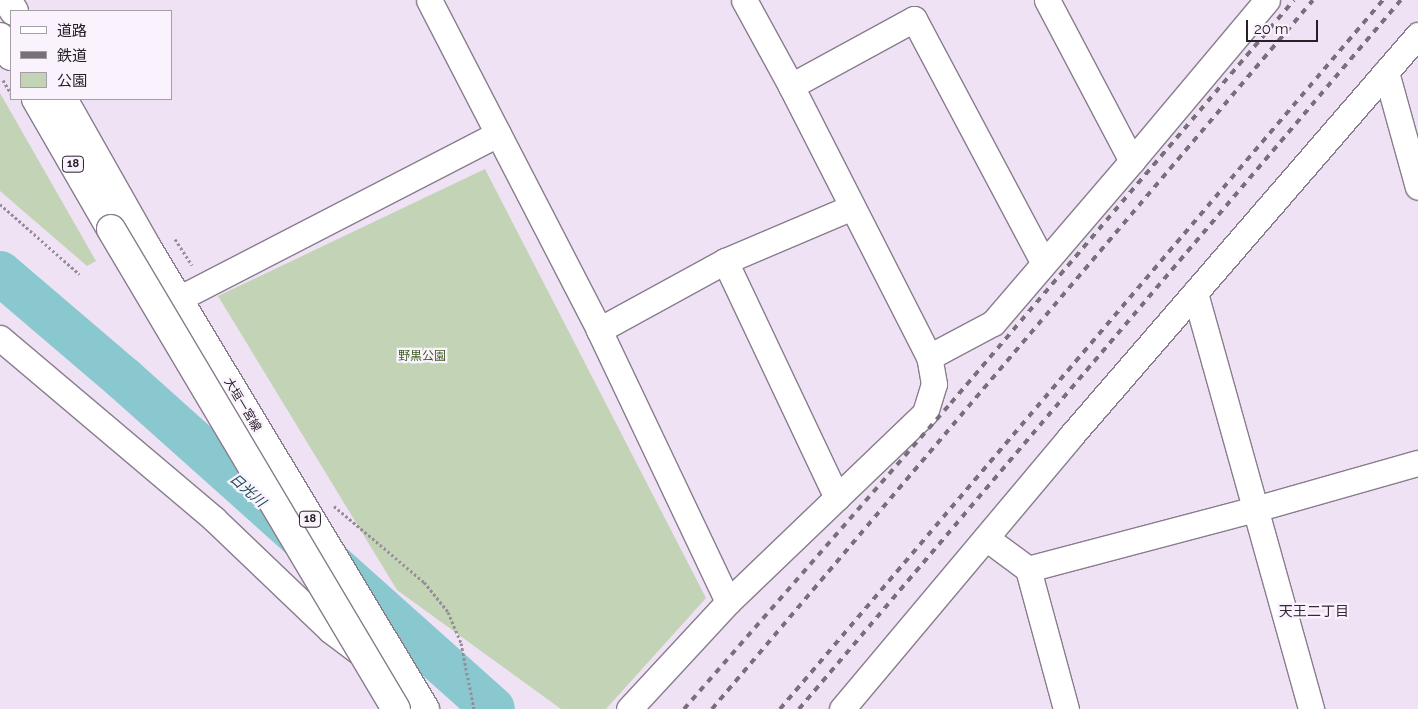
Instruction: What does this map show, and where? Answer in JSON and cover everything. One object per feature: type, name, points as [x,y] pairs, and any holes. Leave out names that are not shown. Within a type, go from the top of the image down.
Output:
[{"type":"main road","points":[[0,37],[10,54]]},
{"type":"main road","name":"大垣一宮線","points":[[37,100],[110,229],[396,709]]},
{"type":"main road","name":"大垣一宮線","points":[[64,100],[178,299],[425,709]]},
{"type":"street","points":[[429,0],[599,330],[728,602]]},
{"type":"street","points":[[629,709],[728,602],[926,413],[934,384],[929,357],[791,86],[744,0]]},
{"type":"street","points":[[1047,0],[1132,161]]},
{"type":"street","points":[[929,357],[993,323],[1267,0]]},
{"type":"street","points":[[791,86],[914,19],[1043,262]]},
{"type":"street","points":[[842,709],[1195,293],[1418,35]]},
{"type":"street","points":[[1386,72],[1418,187]]},
{"type":"street","points":[[178,299],[498,134]]},
{"type":"street","points":[[599,330],[725,261],[852,208]]},
{"type":"street","points":[[725,261],[837,498]]},
{"type":"street","points":[[1195,293],[1311,709]]},
{"type":"street","points":[[0,338],[214,519],[330,630],[390,678],[412,709]]},
{"type":"street","points":[[1028,569],[1255,509],[1418,463]]},
{"type":"street","points":[[986,538],[1028,569],[1066,709]]},
{"type":"path","points":[[0,75],[10,92]]},
{"type":"path","points":[[0,204],[79,274]]},
{"type":"path","points":[[332,505],[424,582],[448,612],[461,643],[474,709]]},
{"type":"green space","points":[[0,93],[96,261],[87,266],[0,191]]},
{"type":"green space","name":"野黒公園","points":[[485,169],[706,598],[606,709],[561,709],[397,590],[218,296]]},
{"type":"waterway","name":"日光川","points":[[0,273],[123,378],[493,709]]},
{"type":"railway","points":[[684,709],[951,403],[1294,0]]},
{"type":"railway","points":[[712,709],[1313,0]]},
{"type":"railway","points":[[780,709],[1383,0]]},
{"type":"railway","points":[[799,709],[1401,0]]},
{"type":"district","name":"天王二丁目","points":[[1314,611]]}]
